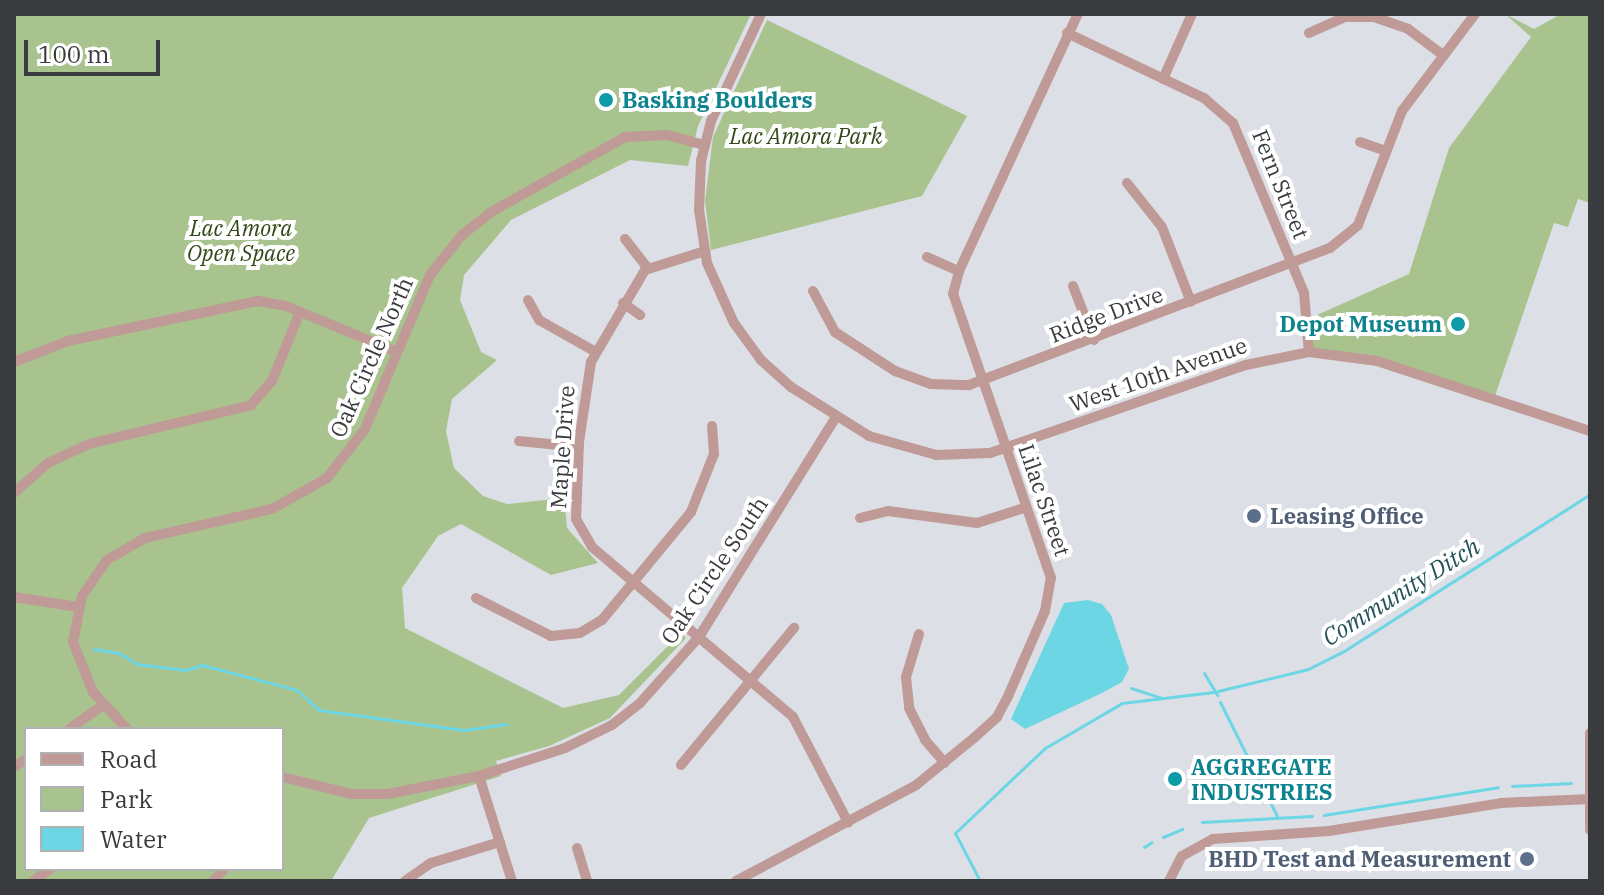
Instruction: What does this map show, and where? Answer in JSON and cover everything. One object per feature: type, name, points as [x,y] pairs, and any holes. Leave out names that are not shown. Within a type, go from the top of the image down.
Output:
[{"type":"street","name":"West 10th Avenue","points":[[761,14],[705,145],[698,196],[705,251],[723,304],[746,341],[781,379],[836,417],[886,444],[920,453],[966,455],[1005,448],[1246,365],[1309,352],[1377,361],[1590,431]]},
{"type":"street","name":"Lilac Street","points":[[736,881],[915,786],[945,763],[997,717],[1045,611],[1051,578],[953,294],[959,271],[1078,14]]},
{"type":"street","points":[[1163,79],[1192,14]]},
{"type":"street","name":"Ridge Drive","points":[[813,291],[835,332],[895,371],[941,385],[985,381],[1292,262],[1352,233],[1402,111],[1475,14]]},
{"type":"street","points":[[1309,33],[1345,17],[1374,17],[1408,29],[1443,55]]},
{"type":"street","name":"Fern Street","points":[[1067,33],[1210,102],[1233,123],[1307,304],[1309,352]]},
{"type":"street","name":"Oak Circle North","points":[[78,607],[100,567],[133,543],[272,509],[319,484],[359,440],[441,259],[491,212],[625,137],[667,135],[705,145]]},
{"type":"street","points":[[1360,142],[1386,151]]},
{"type":"street","points":[[1127,183],[1162,227],[1191,302]]},
{"type":"street","points":[[625,239],[648,268],[705,251]]},
{"type":"street","points":[[927,257],[959,271]]},
{"type":"street","name":"Maple Drive","points":[[648,268],[623,303],[596,352],[586,378],[574,507],[580,530],[634,583],[793,717],[848,822]]},
{"type":"street","points":[[1073,286],[1094,340]]},
{"type":"street","points":[[528,300],[546,325],[596,352]]},
{"type":"street","points":[[14,362],[68,341],[245,303],[269,302],[397,352]]},
{"type":"street","points":[[623,303],[640,315]]},
{"type":"street","points":[[14,493],[48,463],[89,444],[251,405],[272,381],[300,312]]},
{"type":"street","name":"Oak Circle South","points":[[284,777],[373,795],[479,776],[565,748],[612,725],[640,703],[699,637],[836,417]]},
{"type":"street","points":[[476,598],[532,630],[565,636],[602,620],[697,501],[717,442],[712,426]]},
{"type":"street","points":[[519,441],[579,447]]},
{"type":"street","points":[[860,518],[888,511],[977,523],[1027,507]]},
{"type":"street","points":[[14,597],[78,607],[73,642],[77,661],[101,707],[125,727]]},
{"type":"street","points":[[681,765],[794,628]]},
{"type":"street","points":[[919,634],[906,677],[909,708],[925,740],[945,763]]},
{"type":"street","points":[[72,727],[101,707]]},
{"type":"street","points":[[1590,733],[1590,830]]},
{"type":"street","points":[[479,776],[512,881]]},
{"type":"street","points":[[1169,881],[1182,856],[1202,842],[1501,803],[1589,799]]},
{"type":"street","points":[[405,881],[431,863],[500,842]]},
{"type":"street","points":[[577,848],[587,881]]},
{"type":"green space","name":"Lac Amora Open Space","points":[[14,14],[751,14],[698,126],[688,166],[630,160],[511,220],[464,275],[460,300],[481,352],[497,360],[452,399],[446,431],[454,468],[483,496],[507,504],[564,498],[567,528],[598,563],[551,575],[461,524],[438,536],[402,588],[405,628],[563,708],[619,695],[681,633],[686,638],[610,718],[549,746],[496,761],[501,776],[369,818],[331,881],[14,881]]},
{"type":"green space","points":[[1505,14],[1534,29],[1561,14],[1590,14],[1590,203],[1578,199],[1568,227],[1554,223],[1494,399],[1377,361],[1309,352],[1308,319],[1409,274],[1449,148],[1531,37]]},
{"type":"green space","name":"Lac Amora Park","points":[[767,20],[967,116],[922,196],[711,250],[705,201],[713,137]]},
{"type":"water","points":[[1088,600],[1102,604],[1111,615],[1129,669],[1122,682],[1025,729],[1011,719],[1064,603]]},
{"type":"waterway","name":"Community Ditch","points":[[1218,691],[1308,669],[1344,651],[1590,494]]},
{"type":"waterway","points":[[94,649],[119,653],[137,664],[186,670],[202,665],[297,690],[319,710],[464,730],[507,724]]},
{"type":"waterway","points":[[1204,673],[1217,695]]},
{"type":"waterway","points":[[1131,688],[1161,698]]},
{"type":"waterway","name":"Community Ditch","points":[[980,881],[955,833],[1045,748],[1122,703],[1213,692]]},
{"type":"waterway","points":[[1220,702],[1277,816]]},
{"type":"waterway","points":[[1512,786],[1571,783]]},
{"type":"waterway","points":[[1324,815],[1498,787]]},
{"type":"waterway","points":[[1202,822],[1312,816]]},
{"type":"waterway","points":[[1163,837],[1182,829]]},
{"type":"waterway","points":[[1144,847],[1152,842]]},
{"type":"place","name":"Basking Boulders","points":[[606,100]]},
{"type":"place","name":"Depot Museum","points":[[1458,324]]},
{"type":"place","name":"Leasing Office","points":[[1254,516]]},
{"type":"place","name":"AGGREGATE INDUSTRIES","points":[[1175,779]]},
{"type":"place","name":"BHD Test and Measurement","points":[[1527,859]]}]
